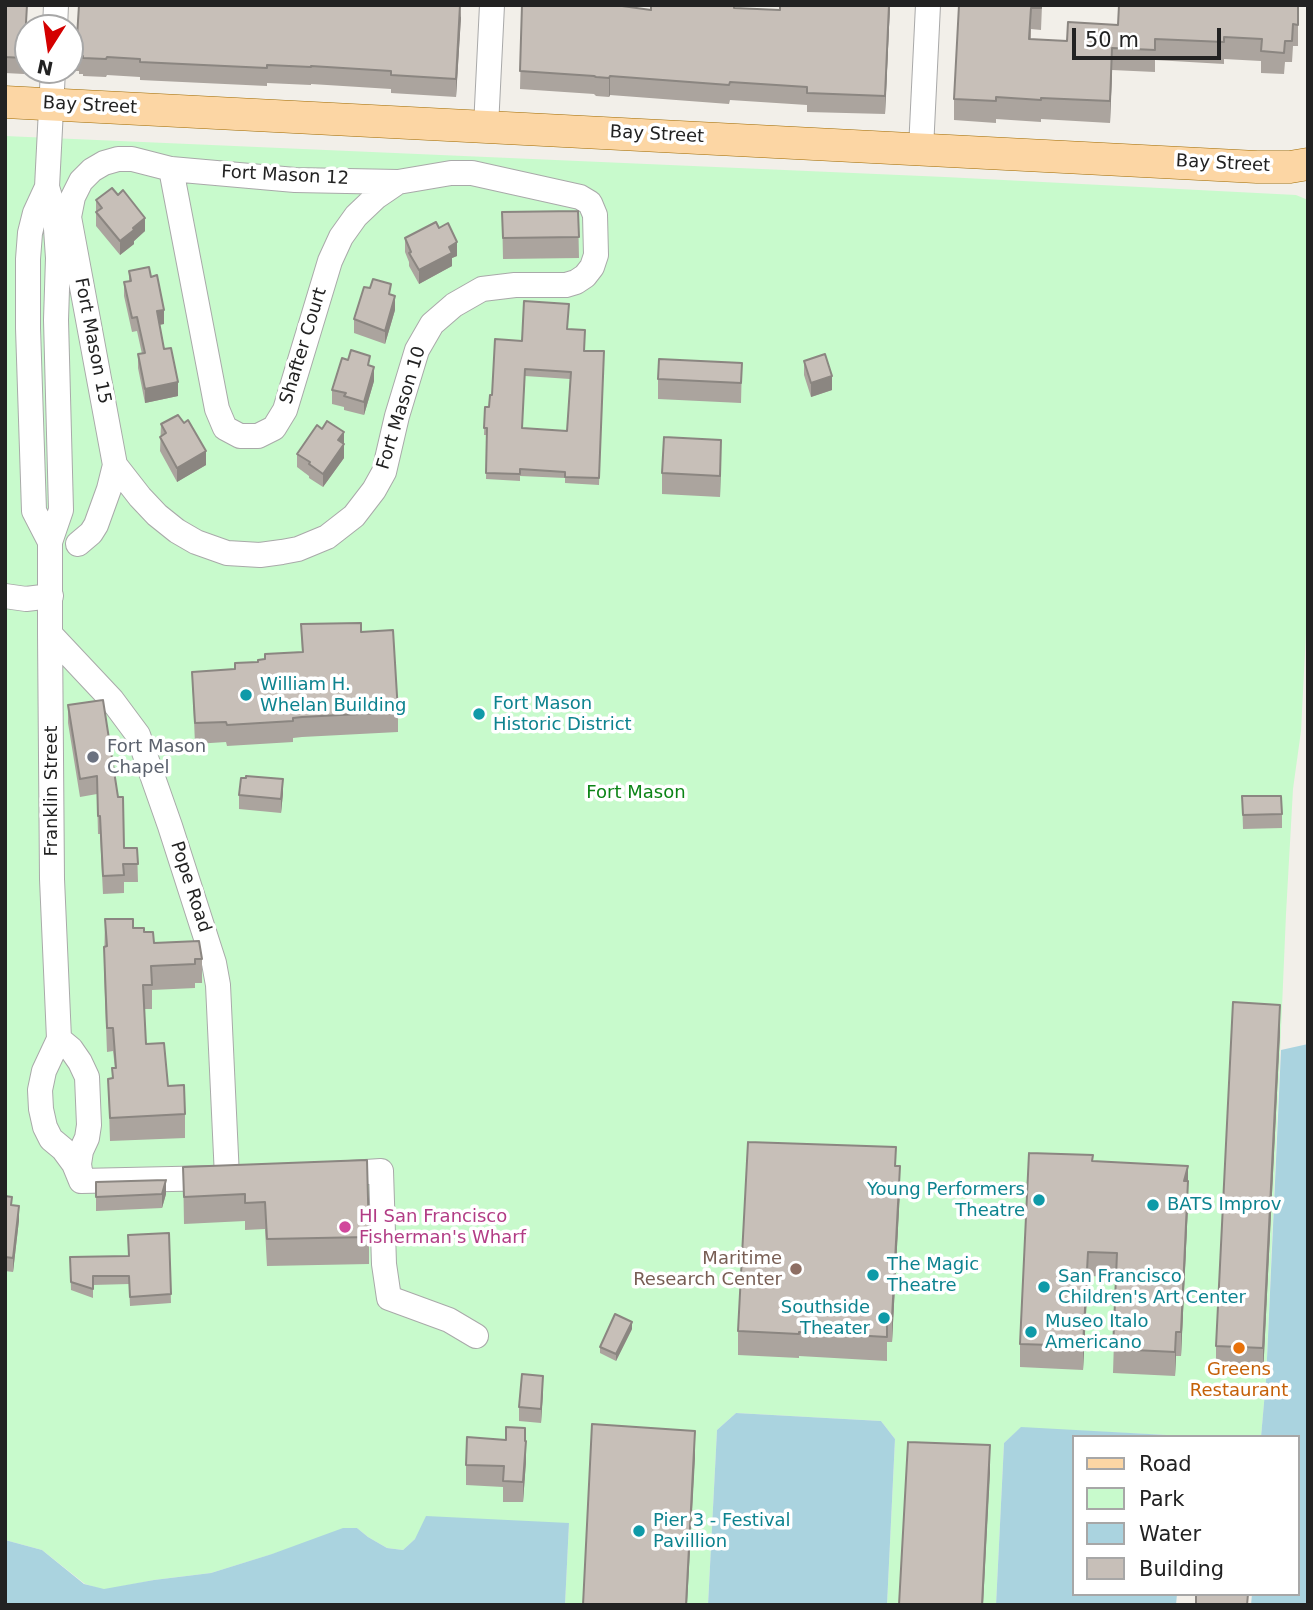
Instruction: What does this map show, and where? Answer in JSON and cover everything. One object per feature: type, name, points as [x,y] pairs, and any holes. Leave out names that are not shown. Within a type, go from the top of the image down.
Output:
[{"type":"main road","name":"Bay Street","points":[[5,102],[1302,170]]},
{"type":"street","points":[[486,127],[492,5]]},
{"type":"street","points":[[921,149],[928,5]]},
{"type":"street","name":"Franklin Street","points":[[52,84],[47,187],[35,213],[30,233],[27,328],[34,511],[50,542],[52,879],[59,1039],[44,1072],[40,1090],[45,1127],[51,1139],[74,1164],[81,1181]]},
{"type":"street","name":"Fort Mason 12","points":[[69,217],[73,197],[81,181],[92,170],[118,159],[132,159],[171,169],[295,180],[398,182]]},
{"type":"street","name":"Shafter Court","points":[[171,169],[216,409],[225,428],[240,436],[258,436],[274,428],[285,410],[330,261],[341,237],[356,216],[376,197],[398,182]]},
{"type":"street","name":"Fort Mason 10","points":[[115,465],[148,506],[177,531],[196,542],[227,553],[260,555],[282,552],[298,549],[327,537],[354,516],[384,472],[417,350],[432,324],[454,305],[482,289],[515,285],[566,285],[585,276],[592,267],[596,255],[595,215],[590,203],[580,197],[472,173],[451,173],[398,182]]},
{"type":"street","name":"Fort Mason 15","points":[[69,217],[115,465]]},
{"type":"street","points":[[78,544],[96,525],[115,465]]},
{"type":"street","points":[[5,596],[51,596]]},
{"type":"street","name":"Pope Road","points":[[50,634],[112,700],[138,735],[170,826],[214,963],[236,1177],[81,1181]]},
{"type":"street","points":[[59,1039],[71,1049],[87,1077],[89,1125],[79,1164],[81,1181]]},
{"type":"street","points":[[313,1174],[381,1171],[384,1264],[388,1298],[449,1320],[476,1336]]},
{"type":"green space","name":"Fort Mason","points":[[5,136],[945,177],[1296,195],[1308,200],[1308,594],[1301,731],[1293,789],[1286,914],[1266,1380],[1261,1435],[1167,1435],[1021,1428],[1004,1443],[996,1605],[887,1605],[895,1439],[881,1421],[736,1413],[717,1430],[708,1605],[565,1605],[569,1523],[415,1539],[403,1550],[387,1548],[357,1528],[211,1573],[104,1590],[85,1584],[42,1550],[5,1540]]},
{"type":"water","points":[[1308,1044],[1308,1605],[1251,1605],[1252,1596],[1299,1596],[1299,1435],[1261,1435],[1281,1050]]},
{"type":"water","points":[[736,1413],[881,1421],[895,1439],[887,1605],[708,1605],[717,1430]]},
{"type":"water","points":[[1021,1427],[1167,1435],[1072,1435],[1072,1596],[1177,1596],[1176,1605],[996,1605],[1004,1443]]},
{"type":"water","points":[[426,1516],[569,1523],[565,1605],[5,1605],[5,1540],[42,1550],[84,1584],[104,1589],[211,1573],[343,1528],[357,1528],[387,1548],[403,1550],[415,1539]]},
{"type":"building","points":[[5,5],[27,5],[26,14],[14,14],[14,57],[5,57]]},
{"type":"building","points":[[79,5],[460,5],[456,79],[391,75],[391,71],[311,66],[267,65],[267,68],[140,62],[140,59],[107,57],[84,58],[84,14],[78,14]]},
{"type":"building","points":[[522,5],[615,5],[651,10],[651,5],[734,5],[734,8],[780,10],[780,5],[889,5],[885,96],[807,93],[807,87],[730,82],[729,85],[520,71]]},
{"type":"building","points":[[959,5],[1041,5],[1041,8],[1031,8],[1029,39],[1067,41],[1068,22],[1118,25],[1119,5],[1298,5],[1298,25],[1293,24],[1292,41],[1285,41],[1284,53],[1261,51],[1262,39],[1224,37],[1224,42],[1155,39],[1155,50],[1112,48],[1110,101],[996,97],[996,101],[954,99]]},
{"type":"building","points":[[112,188],[118,195],[123,190],[145,218],[120,241],[96,212],[102,208],[96,200]]},
{"type":"building","points":[[578,211],[579,237],[503,238],[502,212]]},
{"type":"building","points":[[436,222],[439,228],[448,223],[457,242],[449,247],[452,253],[419,270],[409,253],[411,252],[405,238]]},
{"type":"building","points":[[149,267],[151,277],[157,275],[164,310],[157,311],[164,349],[171,348],[178,382],[145,389],[138,354],[145,353],[137,317],[132,318],[124,282],[131,281],[129,271]]},
{"type":"building","points":[[373,279],[391,284],[389,294],[395,296],[385,331],[354,319],[364,287],[370,288]]},
{"type":"building","points":[[524,301],[569,304],[567,329],[585,330],[584,351],[604,351],[599,478],[565,477],[565,472],[520,469],[520,474],[486,473],[485,407],[489,407],[492,395],[495,339],[522,341]],"holes":[[[525,369],[571,372],[567,431],[522,428]]]},
{"type":"building","points":[[351,350],[370,356],[368,365],[374,367],[364,402],[344,396],[346,393],[332,390],[342,358],[348,360]]},
{"type":"building","points":[[825,354],[832,376],[811,383],[804,361]]},
{"type":"building","points":[[659,359],[742,363],[741,383],[658,379]]},
{"type":"building","points":[[178,415],[184,423],[188,420],[206,451],[177,468],[160,437],[166,433],[161,424]]},
{"type":"building","points":[[327,421],[344,432],[338,440],[344,444],[323,474],[297,454],[317,425],[322,429]]},
{"type":"building","points":[[664,437],[721,440],[720,476],[662,473]]},
{"type":"building","name":"William H. Whelan Building","points":[[361,623],[361,632],[393,630],[398,712],[302,717],[293,718],[293,721],[227,725],[226,722],[195,723],[192,672],[235,669],[235,663],[258,662],[265,659],[265,654],[303,652],[301,624]]},
{"type":"building","points":[[103,700],[118,797],[123,797],[124,848],[137,848],[138,864],[123,864],[124,875],[103,876],[97,776],[80,779],[68,705]]},
{"type":"building","points":[[246,776],[283,779],[281,799],[239,795],[241,778]]},
{"type":"building","points":[[1242,796],[1281,796],[1282,814],[1243,815]]},
{"type":"building","points":[[105,919],[133,919],[133,928],[144,928],[144,932],[153,932],[154,943],[199,941],[202,959],[195,959],[195,964],[151,966],[152,985],[143,985],[146,1044],[164,1043],[168,1086],[184,1085],[185,1114],[110,1118],[108,1079],[113,1078],[112,1068],[116,1068],[113,1028],[107,1028]]},
{"type":"building","points":[[1233,1002],[1280,1005],[1263,1348],[1216,1346]]},
{"type":"building","points":[[748,1142],[896,1147],[895,1166],[900,1166],[892,1318],[887,1318],[887,1337],[738,1331]]},
{"type":"building","points":[[1029,1153],[1093,1155],[1092,1161],[1188,1166],[1184,1181],[1188,1181],[1181,1332],[1176,1332],[1175,1352],[1113,1349],[1117,1253],[1088,1252],[1083,1346],[1020,1344]]},
{"type":"building","points":[[367,1160],[369,1237],[267,1239],[265,1202],[245,1203],[245,1194],[184,1197],[183,1167]]},
{"type":"building","points":[[166,1180],[162,1194],[96,1197],[96,1182]]},
{"type":"building","points":[[5,1196],[12,1197],[11,1205],[19,1206],[13,1258],[5,1257]]},
{"type":"building","points":[[169,1233],[171,1294],[130,1297],[129,1276],[93,1276],[93,1289],[71,1282],[70,1257],[129,1256],[128,1235]]},
{"type":"building","points":[[615,1314],[632,1322],[616,1354],[600,1347]]},
{"type":"building","points":[[522,1374],[543,1376],[541,1409],[519,1407]]},
{"type":"building","name":"Pier 3 - Festival Pavillion","points":[[592,1424],[695,1431],[686,1605],[583,1605]]},
{"type":"building","points":[[506,1427],[525,1428],[523,1482],[503,1481],[504,1466],[466,1465],[467,1437],[506,1440]]},
{"type":"building","points":[[908,1442],[990,1445],[982,1605],[899,1605]]},
{"type":"building","points":[[1196,1596],[1248,1596],[1247,1605],[1196,1605]]},
{"type":"place","name":"William H. Whelan Building","points":[[246,695]]},
{"type":"place","name":"Fort Mason Historic District","points":[[479,714]]},
{"type":"place","name":"Fort Mason Chapel","points":[[93,757]]},
{"type":"place","name":"Young Performers Theatre","points":[[1039,1200]]},
{"type":"place","name":"BATS Improv","points":[[1153,1205]]},
{"type":"place","name":"HI San Francisco Fisherman's Wharf","points":[[345,1227]]},
{"type":"place","name":"Maritime Research Center","points":[[796,1269]]},
{"type":"place","name":"The Magic Theatre","points":[[873,1275]]},
{"type":"place","name":"San Francisco Children's Art Center","points":[[1044,1287]]},
{"type":"place","name":"Southside Theater","points":[[884,1318]]},
{"type":"place","name":"Museo Italo Americano","points":[[1031,1332]]},
{"type":"place","name":"Greens Restaurant","points":[[1239,1348]]},
{"type":"place","name":"Pier 3 - Festival Pavillion","points":[[639,1531]]}]
